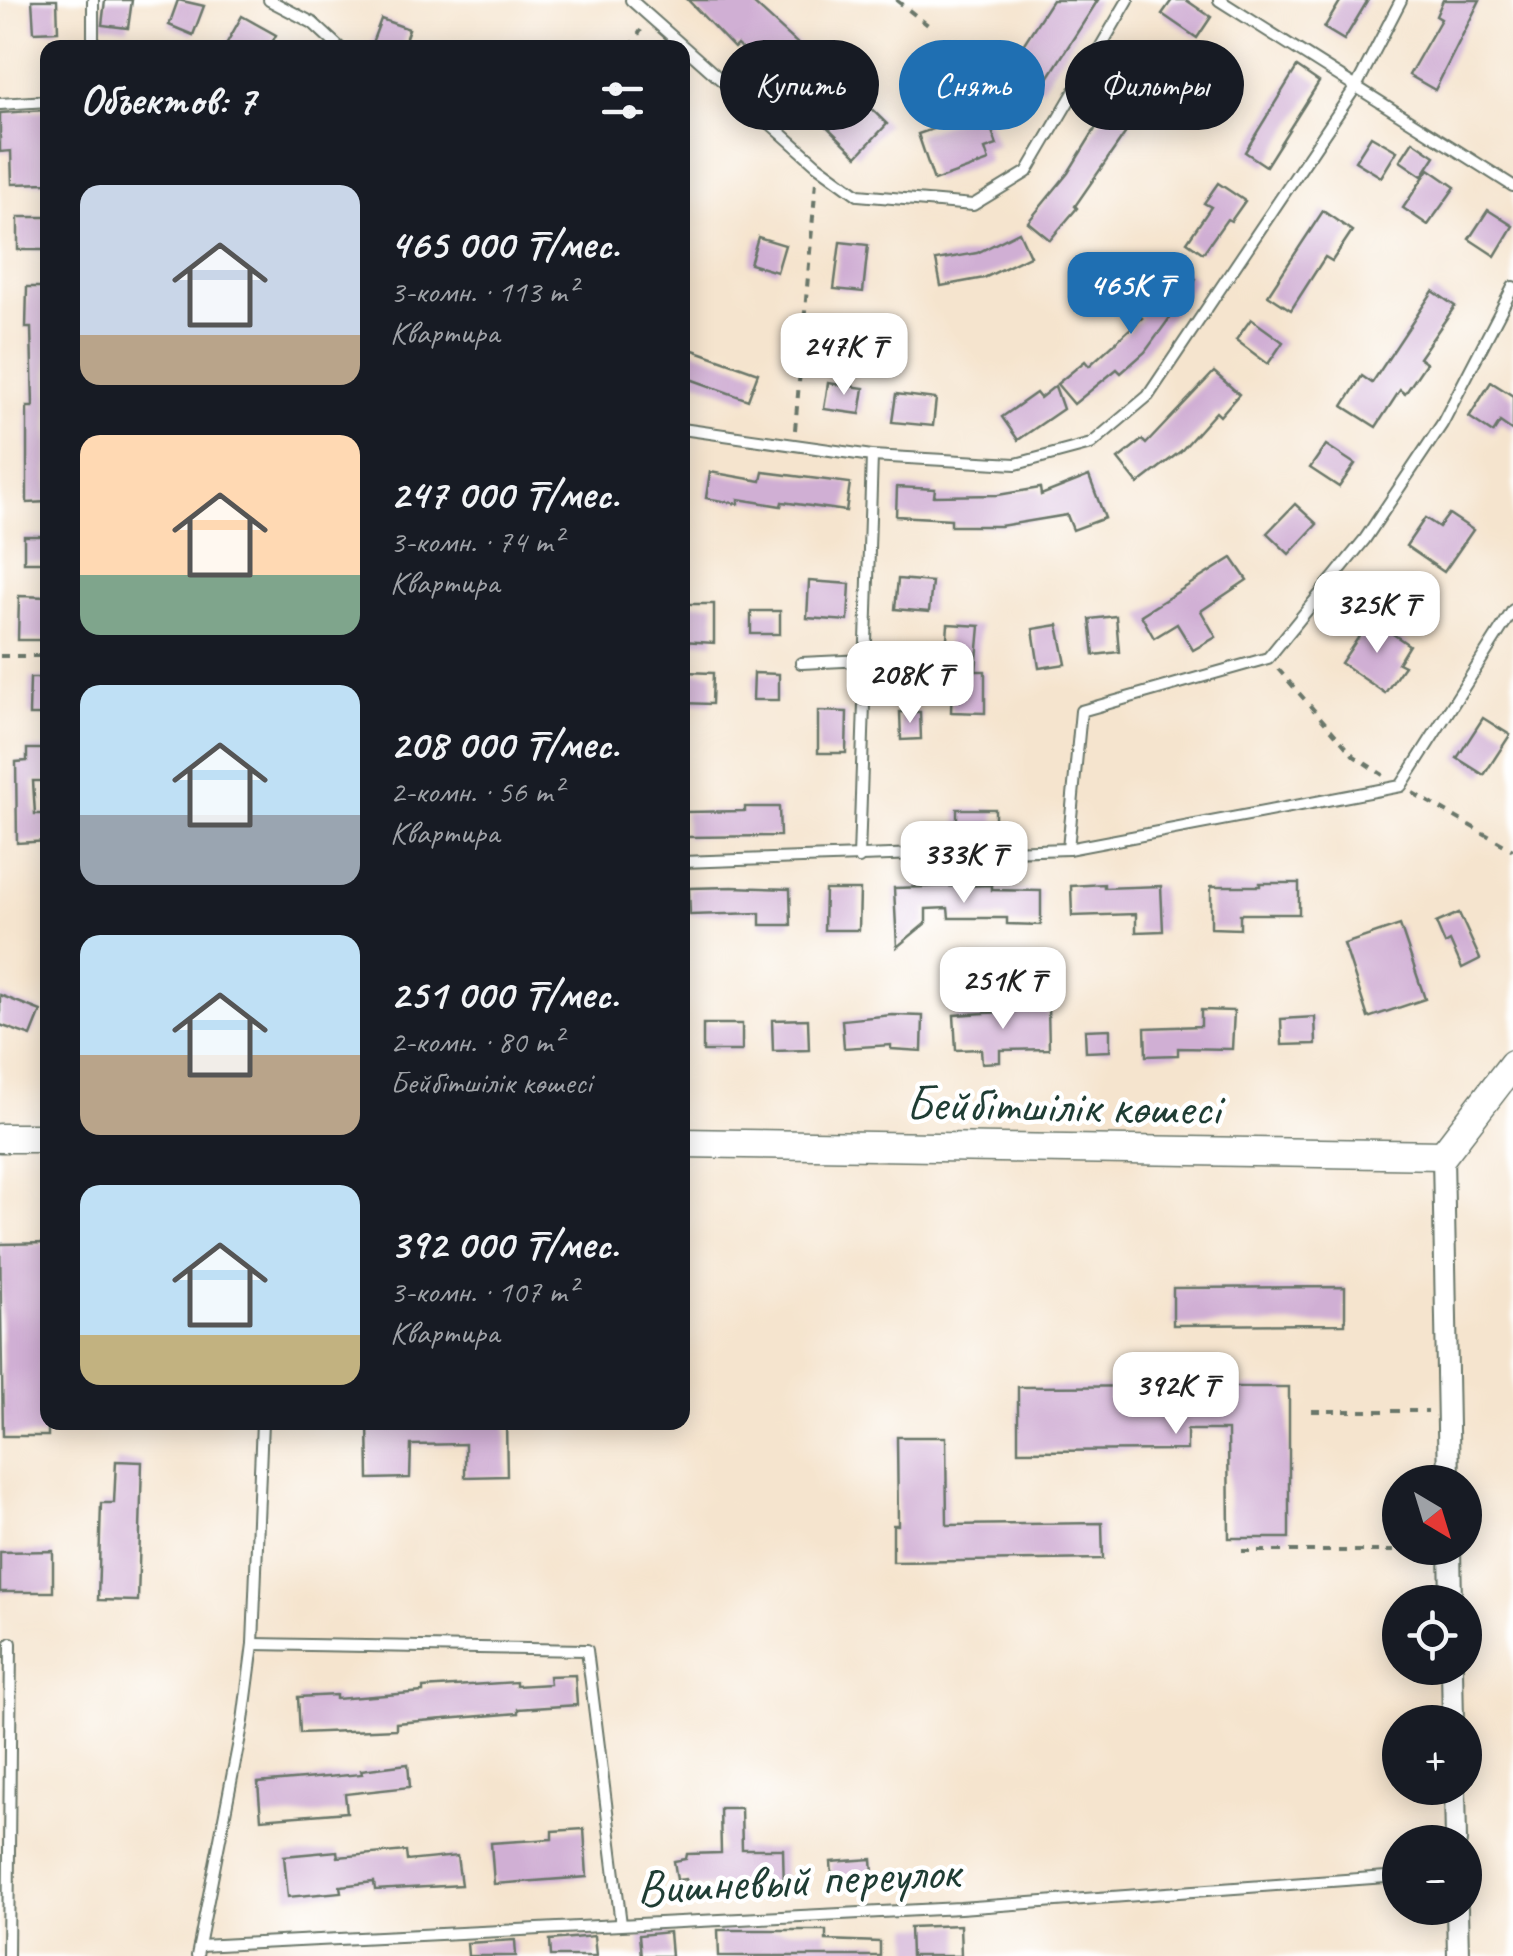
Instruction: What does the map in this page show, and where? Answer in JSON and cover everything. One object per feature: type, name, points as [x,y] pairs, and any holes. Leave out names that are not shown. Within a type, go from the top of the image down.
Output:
[{"type":"street","points":[[1449,1465],[1443,1154],[1496,1096],[1513,1064]]},
{"type":"street","points":[[0,1138],[40,1138]]},
{"type":"street","name":"Бейбітшілік көшесі","points":[[690,1143],[1443,1154]]},
{"type":"street","points":[[1457,1925],[1458,1956]]},
{"type":"lane","points":[[93,0],[93,40]]},
{"type":"lane","points":[[269,0],[313,23],[331,40]]},
{"type":"lane","points":[[631,0],[674,40]]},
{"type":"lane","points":[[690,54],[817,165],[858,195],[973,205],[1027,172],[1128,0]]},
{"type":"lane","points":[[1220,0],[1513,186]]},
{"type":"lane","points":[[690,430],[872,456],[1016,464],[1092,444],[1148,396],[1357,85],[1401,0]]},
{"type":"lane","points":[[0,104],[40,102]]},
{"type":"lane","points":[[1068,849],[1081,711],[1268,658],[1365,539],[1442,424],[1513,287]]},
{"type":"lane","points":[[859,858],[872,456]]},
{"type":"lane","points":[[690,862],[1068,849],[1401,786],[1513,610]]},
{"type":"lane","points":[[802,663],[865,660]]},
{"type":"lane","points":[[198,1951],[244,1721],[253,1644],[262,1430]]},
{"type":"lane","points":[[8,1956],[11,1643]]},
{"type":"lane","points":[[253,1644],[587,1650],[621,1924]]},
{"type":"lane","name":"Вишневый переулок","points":[[198,1951],[621,1924],[960,1908],[1382,1877]]},
{"type":"path","points":[[896,0],[933,29]]},
{"type":"path","points":[[635,40],[648,17]]},
{"type":"path","points":[[794,445],[817,165]]},
{"type":"path","points":[[0,656],[40,656]]},
{"type":"path","points":[[1268,658],[1354,756],[1513,850]]},
{"type":"path","points":[[1312,1411],[1448,1411]]},
{"type":"path","points":[[1242,1550],[1382,1549]]},
{"type":"building","points":[[32,0],[57,0],[58,31],[34,32]]},
{"type":"building","points":[[105,0],[132,0],[128,28],[102,25]]},
{"type":"building","points":[[178,0],[204,6],[193,35],[169,25]]},
{"type":"building","points":[[688,0],[750,0],[794,40],[726,40]]},
{"type":"building","points":[[1052,0],[1098,0],[1072,40],[1065,40],[1065,52],[1045,83],[1045,40],[1026,40]]},
{"type":"building","points":[[1172,0],[1186,0],[1211,17],[1197,38],[1162,14]]},
{"type":"building","points":[[1341,0],[1368,0],[1344,40],[1324,28]]},
{"type":"building","points":[[1443,0],[1480,0],[1435,90],[1409,75],[1441,19],[1436,16]]},
{"type":"building","points":[[242,16],[276,35],[273,40],[228,40]]},
{"type":"building","points":[[381,19],[409,29],[405,40],[373,40]]},
{"type":"building","points":[[1297,67],[1319,82],[1266,166],[1245,152]]},
{"type":"building","points":[[40,110],[40,183],[12,184],[11,151],[0,152],[0,113]]},
{"type":"building","points":[[879,116],[887,124],[857,156],[830,130],[879,130]]},
{"type":"building","points":[[930,130],[992,130],[997,145],[985,149],[989,161],[934,181],[918,134]]},
{"type":"building","points":[[1094,130],[1128,130],[1077,208],[1050,240],[1028,222],[1068,173]]},
{"type":"building","points":[[1371,136],[1397,151],[1381,177],[1355,161]]},
{"type":"building","points":[[1413,141],[1435,156],[1422,176],[1400,161]]},
{"type":"building","points":[[1429,169],[1455,187],[1428,225],[1403,208]]},
{"type":"building","points":[[1218,183],[1245,201],[1203,253],[1187,242],[1211,207],[1204,203]]},
{"type":"building","points":[[1488,210],[1513,226],[1495,256],[1469,239]]},
{"type":"building","points":[[1323,211],[1352,231],[1332,261],[1325,257],[1291,310],[1268,295]]},
{"type":"building","points":[[18,217],[40,217],[40,250],[18,250]]},
{"type":"building","points":[[1019,232],[1030,256],[984,278],[941,286],[936,260],[977,253]]},
{"type":"building","points":[[758,237],[785,245],[777,272],[750,264]]},
{"type":"building","points":[[840,242],[868,245],[863,292],[834,289]]},
{"type":"building","points":[[1176,265],[1196,279],[1145,352],[1074,404],[1057,384],[1085,361],[1089,366],[1142,318],[1138,315]]},
{"type":"building","points":[[27,287],[40,287],[40,502],[27,503],[27,407],[33,407],[31,328],[26,328]]},
{"type":"building","points":[[1433,291],[1455,306],[1419,358],[1426,363],[1405,394],[1400,390],[1376,427],[1343,406],[1362,376],[1372,383]]},
{"type":"building","points":[[1251,319],[1283,342],[1268,364],[1236,340]]},
{"type":"building","points":[[690,349],[758,373],[748,400],[690,379]]},
{"type":"building","points":[[1214,372],[1239,394],[1220,416],[1216,412],[1181,451],[1138,484],[1118,459],[1142,440],[1146,444]]},
{"type":"building","points":[[1491,382],[1513,396],[1513,431],[1500,422],[1493,433],[1469,417]]},
{"type":"building","points":[[828,383],[864,388],[860,414],[824,409]]},
{"type":"building","points":[[1055,386],[1063,409],[1018,440],[1002,417],[1036,393],[1040,398]]},
{"type":"building","points":[[896,394],[936,399],[933,426],[892,422]]},
{"type":"building","points":[[1326,445],[1355,464],[1339,487],[1310,468]]},
{"type":"building","points":[[710,472],[761,481],[763,472],[850,483],[846,511],[782,502],[781,506],[738,499],[738,504],[706,498]]},
{"type":"building","points":[[1089,476],[1105,518],[1073,530],[1067,515],[1000,526],[951,526],[951,519],[896,516],[897,487],[935,489],[934,496],[998,495],[1040,488],[1041,495]]},
{"type":"building","points":[[1295,504],[1317,524],[1289,554],[1267,533]]},
{"type":"building","points":[[1449,514],[1473,530],[1444,572],[1406,546],[1425,518],[1439,527]]},
{"type":"building","points":[[24,536],[40,536],[40,562],[24,562]]},
{"type":"building","points":[[1232,558],[1247,580],[1201,611],[1216,637],[1193,650],[1177,624],[1154,638],[1141,615]]},
{"type":"building","points":[[898,579],[932,582],[929,612],[895,609]]},
{"type":"building","points":[[809,581],[850,584],[848,621],[807,618]]},
{"type":"building","points":[[19,596],[40,597],[40,640],[18,640]]},
{"type":"building","points":[[690,604],[714,604],[714,643],[690,642]]},
{"type":"building","points":[[751,611],[780,611],[780,634],[751,634]]},
{"type":"building","points":[[1116,616],[1119,652],[1094,655],[1090,619]]},
{"type":"building","points":[[1371,619],[1409,645],[1398,663],[1404,666],[1385,693],[1341,663]]},
{"type":"building","points":[[948,624],[980,626],[976,671],[985,671],[985,713],[951,712],[953,652],[946,652]]},
{"type":"building","points":[[1058,625],[1066,664],[1039,668],[1033,629]]},
{"type":"building","points":[[690,672],[713,673],[712,704],[690,703]]},
{"type":"building","points":[[754,673],[779,674],[779,700],[753,700]]},
{"type":"building","points":[[30,678],[40,678],[40,715],[29,715]]},
{"type":"building","points":[[818,711],[847,712],[846,753],[818,753]]},
{"type":"building","points":[[900,712],[920,712],[921,739],[901,740]]},
{"type":"building","points":[[1483,718],[1510,735],[1484,775],[1457,758]]},
{"type":"building","points":[[27,749],[40,749],[40,781],[33,781],[35,814],[40,814],[40,842],[17,843],[16,762],[27,761]]},
{"type":"building","points":[[745,807],[779,807],[780,836],[690,837],[690,812],[745,811]]},
{"type":"building","points":[[957,809],[995,809],[995,838],[957,838]]},
{"type":"building","points":[[1299,883],[1299,914],[1240,914],[1240,929],[1211,928],[1211,886]]},
{"type":"building","points":[[1104,884],[1104,888],[1161,886],[1163,931],[1136,932],[1136,914],[1072,916],[1071,886]]},
{"type":"building","points":[[992,885],[992,890],[1041,891],[1041,925],[1007,924],[1007,918],[949,918],[948,908],[926,909],[926,923],[897,947],[894,888]]},
{"type":"building","points":[[690,888],[790,889],[791,925],[760,925],[760,913],[690,915]]},
{"type":"building","points":[[825,890],[860,890],[859,930],[824,930]]},
{"type":"building","points":[[1459,913],[1480,959],[1462,968],[1450,941],[1445,944],[1436,923]]},
{"type":"building","points":[[1400,925],[1425,999],[1368,1018],[1344,944]]},
{"type":"building","points":[[0,995],[40,1011],[31,1036],[0,1025]]},
{"type":"building","points":[[1048,1008],[1049,1049],[1000,1050],[1000,1062],[982,1063],[981,1049],[956,1050],[954,1015]]},
{"type":"building","points":[[1201,1010],[1234,1011],[1232,1049],[1178,1048],[1178,1055],[1146,1056],[1145,1028],[1201,1026]]},
{"type":"building","points":[[923,1016],[922,1051],[891,1049],[891,1045],[844,1048],[842,1020]]},
{"type":"building","points":[[1315,1017],[1316,1044],[1282,1045],[1281,1019]]},
{"type":"building","points":[[808,1019],[809,1050],[773,1051],[772,1020]]},
{"type":"building","points":[[703,1024],[742,1024],[742,1051],[703,1051]]},
{"type":"building","points":[[1110,1029],[1110,1051],[1086,1052],[1085,1030]]},
{"type":"building","points":[[40,1243],[40,1430],[48,1430],[48,1436],[3,1436],[0,1244]]},
{"type":"building","points":[[1345,1287],[1345,1324],[1173,1325],[1173,1288]]},
{"type":"building","points":[[1186,1386],[1186,1401],[1228,1400],[1228,1387],[1289,1387],[1289,1538],[1229,1538],[1228,1430],[1187,1430],[1187,1450],[1018,1451],[1018,1387]]},
{"type":"building","points":[[368,1430],[506,1430],[507,1476],[465,1477],[465,1444],[411,1445],[410,1478],[369,1479]]},
{"type":"building","points":[[897,1437],[946,1437],[947,1525],[1102,1523],[1103,1559],[893,1562],[893,1525],[898,1525]]},
{"type":"building","points":[[116,1461],[142,1462],[138,1601],[98,1600],[101,1503],[114,1503]]},
{"type":"building","points":[[53,1551],[53,1592],[0,1592],[0,1552]]},
{"type":"building","points":[[575,1675],[577,1705],[396,1723],[396,1729],[300,1733],[298,1697],[336,1695],[336,1699],[423,1692],[423,1688],[516,1682],[516,1686],[550,1684],[549,1676]]},
{"type":"building","points":[[408,1764],[410,1787],[345,1794],[347,1812],[261,1819],[258,1783],[362,1774],[361,1770]]},
{"type":"building","points":[[720,1808],[741,1808],[742,1849],[783,1849],[784,1891],[721,1892],[721,1886],[689,1887],[686,1879],[677,1880],[674,1861],[686,1859],[687,1854],[721,1853]]},
{"type":"building","points":[[584,1829],[587,1877],[494,1884],[491,1843],[552,1839],[552,1831]]},
{"type":"building","points":[[337,1851],[338,1857],[406,1851],[407,1861],[457,1856],[461,1885],[375,1890],[374,1882],[340,1886],[341,1892],[288,1897],[284,1856]]},
{"type":"building","points":[[872,1859],[874,1888],[833,1890],[831,1862]]},
{"type":"building","points":[[960,1925],[961,1956],[911,1956],[910,1927]]},
{"type":"building","points":[[718,1930],[826,1930],[826,1940],[880,1942],[880,1956],[719,1956]]},
{"type":"building","points":[[669,1932],[671,1956],[641,1956],[639,1935]]},
{"type":"building","points":[[594,1936],[596,1956],[551,1956],[550,1940]]},
{"type":"building","points":[[515,1940],[516,1956],[468,1956],[467,1943]]}]
